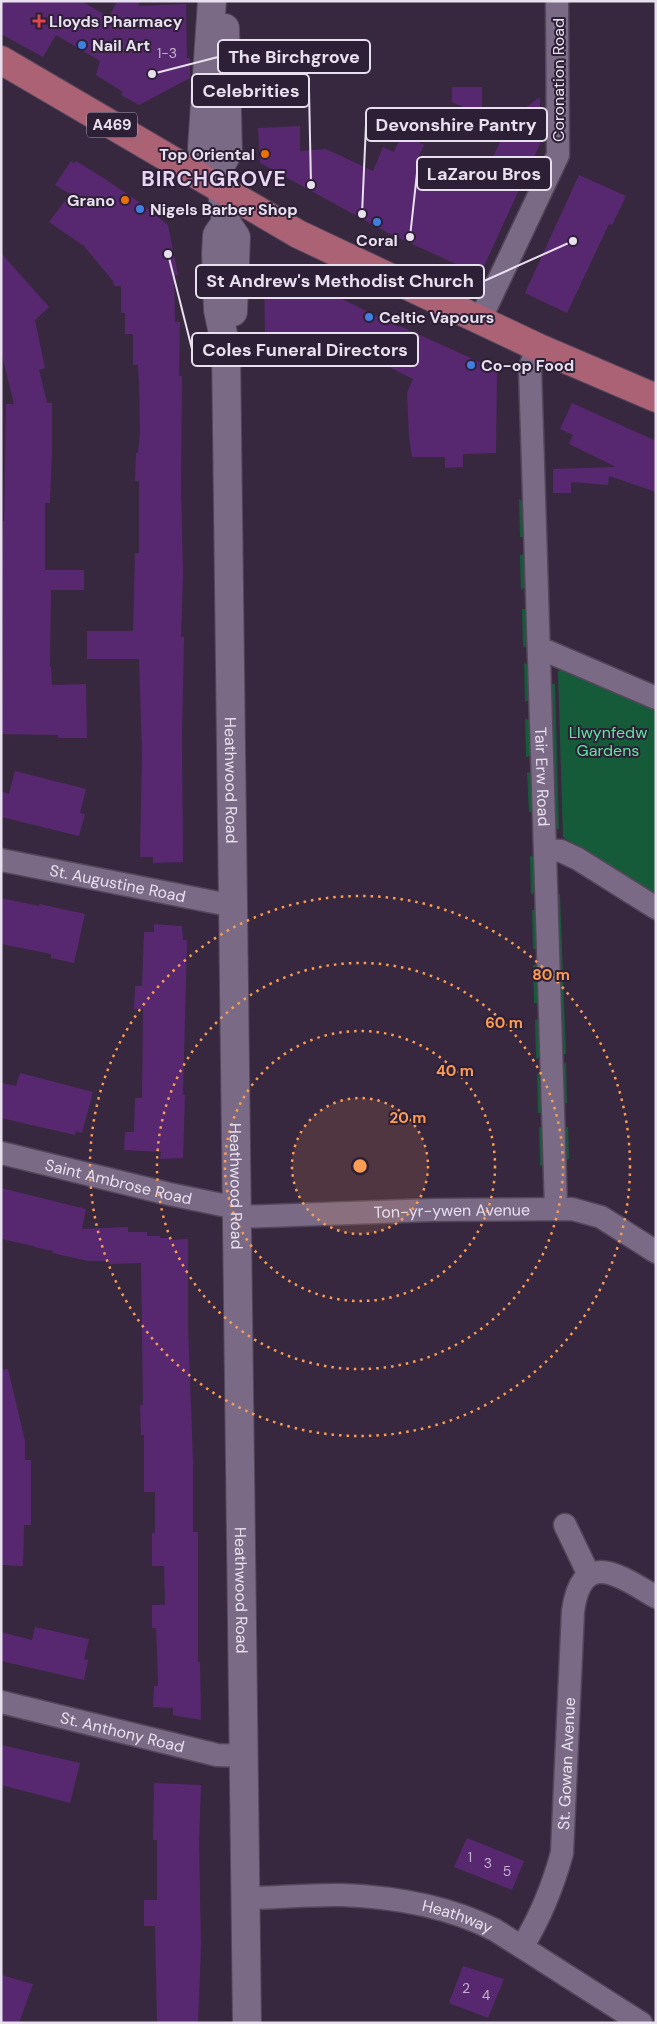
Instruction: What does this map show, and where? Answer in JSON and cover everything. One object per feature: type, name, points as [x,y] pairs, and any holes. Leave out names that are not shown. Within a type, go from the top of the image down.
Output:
[{"type":"main road","name":"A469","points":[[1,60],[221,180],[298,234],[537,347],[656,398]]},
{"type":"street","points":[[212,1],[202,148],[221,180]]},
{"type":"street","points":[[221,180],[228,152],[225,1]]},
{"type":"street","name":"Coronation Road","points":[[480,320],[558,155],[557,1]]},
{"type":"street","name":"Heathwood Road","points":[[221,180],[226,222],[236,237],[234,309],[226,348],[247,2023]]},
{"type":"street","name":"Tair Erw Road","points":[[537,347],[530,368],[556,1208]]},
{"type":"street","points":[[539,651],[549,652],[656,698]]},
{"type":"street","points":[[546,850],[561,851],[578,859],[656,908]]},
{"type":"street","name":"St. Augustine Road","points":[[1,860],[234,906]]},
{"type":"street","name":"Saint Ambrose Road","points":[[1,1153],[237,1212]]},
{"type":"street","name":"Ton-yr-ywen Avenue","points":[[237,1212],[556,1208],[585,1211],[601,1217],[656,1252]]},
{"type":"street","points":[[565,1525],[590,1575],[599,1571],[610,1572],[656,1597]]},
{"type":"street","name":"St. Gowan Avenue","points":[[522,1947],[538,1918],[556,1874],[562,1853],[573,1611],[575,1594],[581,1582],[590,1575]]},
{"type":"street","name":"St. Anthony Road","points":[[1,1702],[217,1755],[244,1756]]},
{"type":"street","name":"Heathway","points":[[246,1898],[341,1895],[393,1899],[445,1910],[472,1919],[522,1947],[641,2023]]},
{"type":"green space","points":[[519,499],[524,502],[526,533],[523,537],[520,537]]},
{"type":"green space","points":[[525,554],[527,587],[521,590],[520,555]]},
{"type":"green space","points":[[522,609],[527,611],[527,647],[523,647]]},
{"type":"green space","points":[[524,663],[530,666],[531,699],[525,702]]},
{"type":"green space","name":"Llwynfedw Gardens","points":[[565,669],[656,708],[656,896],[563,837],[558,671]]},
{"type":"green space","points":[[549,684],[555,684],[559,829],[553,829]]},
{"type":"green space","points":[[525,719],[531,720],[532,753],[526,757]]},
{"type":"green space","points":[[531,772],[533,774],[534,808],[532,812],[529,812],[527,773]]},
{"type":"green space","points":[[530,856],[535,857],[536,891],[531,895]]},
{"type":"green space","points":[[557,894],[560,894],[566,1054],[560,1052]]},
{"type":"green space","points":[[532,910],[537,912],[538,945],[536,949],[533,949]]},
{"type":"green space","points":[[536,964],[538,966],[540,1000],[538,1003],[534,1003],[533,965]]},
{"type":"green space","points":[[538,1019],[540,1021],[542,1056],[536,1059],[535,1020]]},
{"type":"green space","points":[[566,1062],[567,1103],[564,1103],[562,1101],[561,1066]]},
{"type":"green space","points":[[537,1073],[542,1075],[543,1110],[541,1113],[538,1113]]},
{"type":"green space","points":[[563,1126],[568,1127],[569,1159],[564,1162]]},
{"type":"green space","points":[[539,1127],[544,1129],[545,1163],[540,1166]]},
{"type":"building","points":[[1,1],[81,1],[109,17],[117,1],[140,1],[138,6],[186,4],[187,58],[190,58],[190,78],[139,105],[121,95],[123,92],[96,75],[100,61],[56,35],[43,57],[1,34]]},
{"type":"building","points":[[452,87],[482,87],[482,109],[524,109],[540,97],[540,144],[480,275],[388,233],[260,163],[258,128],[300,126],[300,151],[326,149],[373,171],[383,147],[394,152],[402,134],[424,145],[416,162],[477,191],[507,127],[452,102]]},
{"type":"building","points":[[71,161],[74,163],[76,161],[105,179],[168,225],[178,275],[174,276],[175,322],[180,322],[179,376],[182,376],[181,487],[183,574],[181,637],[184,637],[182,737],[183,862],[153,863],[153,857],[140,857],[142,754],[139,659],[87,659],[87,631],[133,631],[135,553],[139,553],[139,481],[135,481],[136,453],[138,453],[140,431],[139,386],[138,365],[133,365],[133,334],[125,334],[125,313],[121,313],[121,286],[114,286],[113,281],[84,246],[49,222],[70,194],[55,185]]},
{"type":"building","points":[[579,175],[626,196],[612,225],[609,224],[567,313],[525,293]]},
{"type":"building","points":[[1,253],[49,307],[35,320],[45,368],[39,370],[47,403],[52,403],[50,503],[45,503],[45,570],[84,570],[84,590],[51,590],[50,667],[52,685],[86,684],[87,738],[58,738],[58,735],[2,734],[2,562],[6,404],[14,404],[1,351]]},
{"type":"building","points":[[283,270],[399,327],[497,370],[496,453],[463,454],[463,467],[445,468],[445,457],[412,457],[409,438],[407,393],[413,379],[391,368],[393,341],[396,335],[265,332],[264,282]]},
{"type":"building","points":[[572,403],[656,441],[656,492],[609,476],[608,485],[571,482],[571,493],[553,493],[553,469],[616,467],[569,444],[573,435],[560,429]]},
{"type":"building","points":[[15,771],[86,789],[80,813],[85,814],[79,836],[1,817],[1,791],[9,794]]},
{"type":"building","points":[[1,898],[85,914],[74,963],[51,958],[51,954],[1,944]]},
{"type":"building","points":[[154,924],[182,926],[183,940],[187,940],[183,1158],[160,1159],[161,1152],[124,1150],[125,1132],[134,1132],[135,1098],[142,1098],[143,1009],[134,1009],[135,986],[142,986],[144,932],[154,932]]},
{"type":"building","points":[[20,1073],[93,1092],[82,1133],[76,1131],[75,1135],[1,1118],[1,1083],[16,1086]]},
{"type":"building","points":[[1,1188],[86,1209],[82,1229],[128,1227],[128,1232],[147,1232],[147,1236],[160,1236],[160,1238],[171,1238],[171,1240],[188,1239],[193,1532],[198,1532],[198,1662],[200,1662],[201,1720],[173,1715],[173,1708],[153,1707],[154,1686],[158,1686],[156,1628],[152,1628],[152,1605],[165,1605],[164,1566],[152,1566],[152,1533],[155,1533],[155,1492],[144,1492],[144,1435],[141,1435],[140,1405],[143,1405],[141,1263],[109,1264],[109,1261],[88,1261],[1,1239]]},
{"type":"building","points":[[8,1369],[25,1441],[25,1460],[31,1460],[31,1525],[24,1525],[23,1566],[1,1565],[1,1370]]},
{"type":"building","points":[[35,1627],[89,1639],[84,1659],[88,1660],[84,1680],[1,1661],[1,1632],[32,1640]]},
{"type":"building","points":[[1,1745],[80,1763],[70,1803],[1,1785]]},
{"type":"building","points":[[154,1783],[201,1785],[199,1840],[201,1947],[198,2023],[157,2023],[155,1926],[144,1926],[144,1900],[157,1900],[157,1840],[153,1840]]},
{"type":"building","points":[[467,1838],[524,1861],[512,1890],[454,1867]]},
{"type":"building","points":[[463,1966],[504,1979],[488,2018],[449,2003]]},
{"type":"building","points":[[1,1975],[33,1984],[19,2023],[1,2023]]},
{"type":"place","name":"Lloyds Pharmacy","points":[[39,21]]},
{"type":"place","name":"Nail Art","points":[[82,45]]},
{"type":"place","name":"The Birchgrove","points":[[152,74]]},
{"type":"place","name":"Top Oriental","points":[[265,154]]},
{"type":"place","name":"Celebrities","points":[[311,185]]},
{"type":"place","name":"Grano","points":[[125,200]]},
{"type":"place","name":"Nigels Barber Shop","points":[[140,209]]},
{"type":"place","name":"Devonshire Pantry","points":[[362,214]]},
{"type":"place","name":"Coral","points":[[377,222]]},
{"type":"place","name":"LaZarou Bros","points":[[410,237]]},
{"type":"place","name":"St Andrew's Methodist Church","points":[[573,241]]},
{"type":"place","name":"Coles Funeral Directors","points":[[168,254]]},
{"type":"place","name":"Celtic Vapours","points":[[369,317]]},
{"type":"place","name":"Co-op Food","points":[[471,365]]},
{"type":"district","name":"BIRCHGROVE","points":[[214,179]]}]
